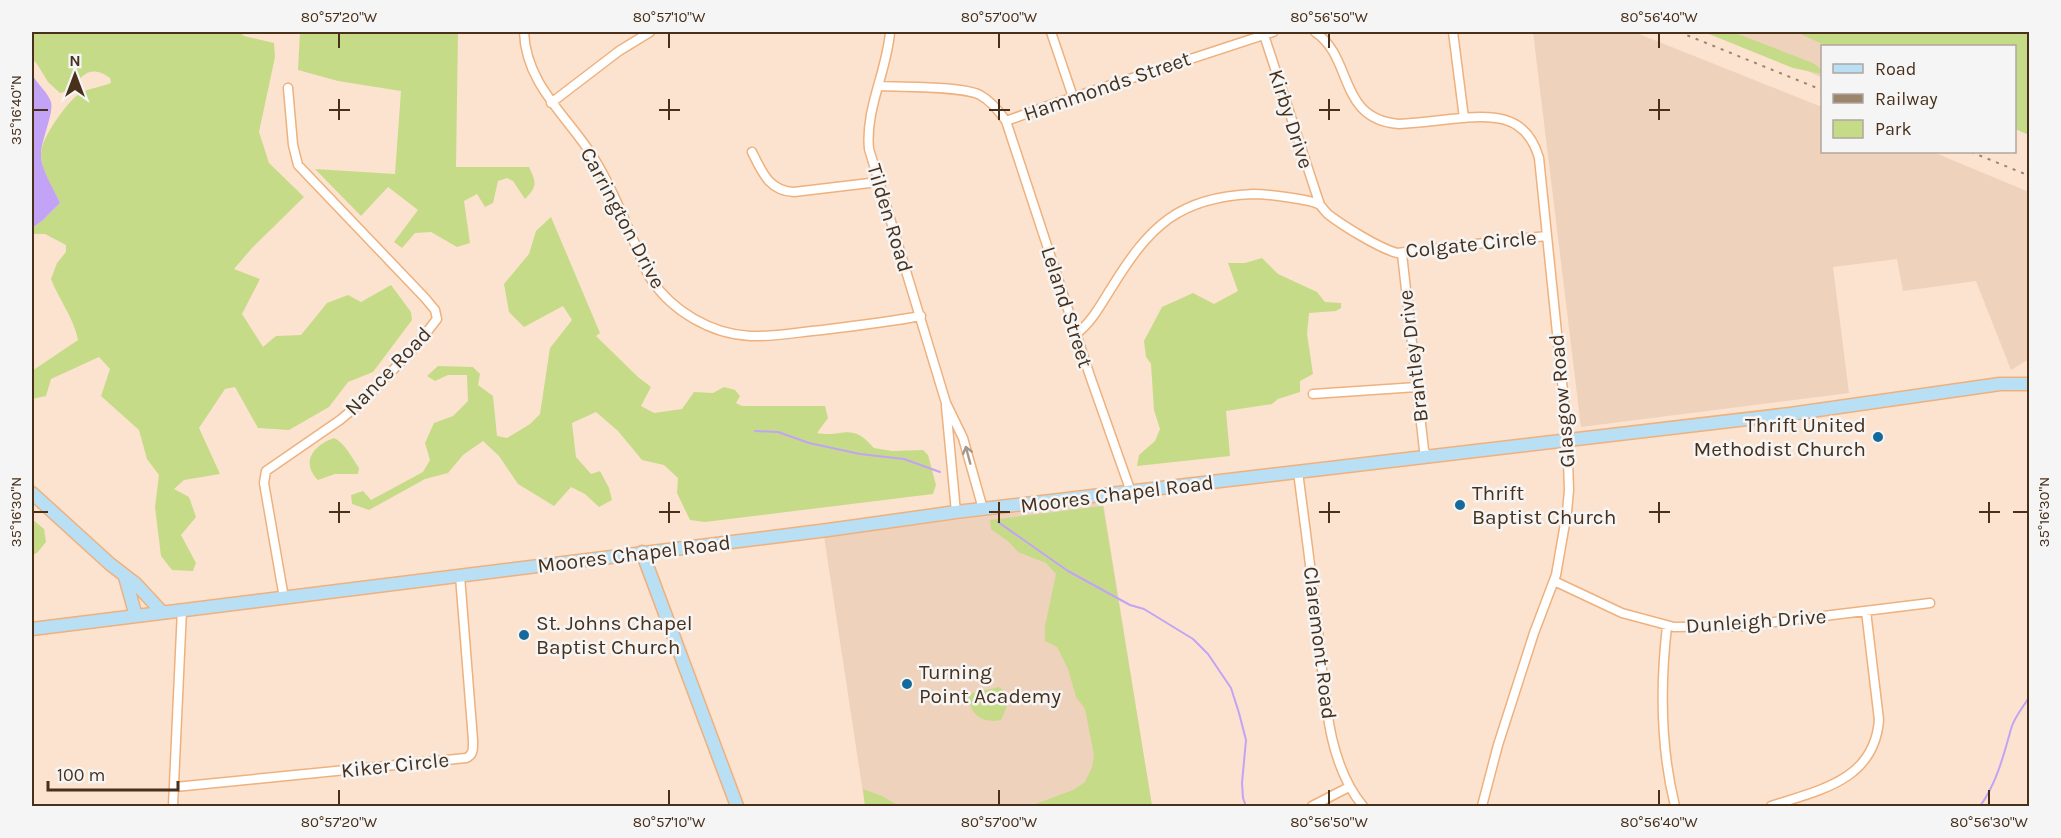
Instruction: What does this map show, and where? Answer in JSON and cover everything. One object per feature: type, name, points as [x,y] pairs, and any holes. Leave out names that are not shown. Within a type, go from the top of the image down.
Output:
[{"type":"main road","points":[[2000,384],[2030,374]]},
{"type":"main road","name":"Moores Chapel Road","points":[[32,629],[956,512],[1823,410],[2000,384]]},
{"type":"main road","points":[[2000,384],[2030,384]]},
{"type":"main road","points":[[32,494],[125,577],[136,584],[162,612]]},
{"type":"main road","points":[[642,552],[737,807]]},
{"type":"main road","points":[[125,577],[136,616]]},
{"type":"street","name":"Carrington Drive","points":[[524,32],[525,48],[541,88],[587,147],[601,170],[651,279],[672,303],[693,319],[733,334],[766,336],[921,316]]},
{"type":"street","points":[[551,103],[627,45],[650,32]]},
{"type":"street","name":"Tilden Road","points":[[891,32],[871,114],[868,137],[871,160],[946,403],[963,438],[983,509]]},
{"type":"street","points":[[1051,32],[1073,97]]},
{"type":"street","name":"Hammonds Street","points":[[878,86],[975,93],[988,101],[1006,122],[1267,32]]},
{"type":"street","name":"Kirby Drive","points":[[1267,32],[1320,206]]},
{"type":"street","points":[[1315,32],[1323,37],[1331,49],[1361,108],[1372,117],[1399,124],[1464,118],[1454,32]]},
{"type":"street","name":"Nance Road","points":[[284,598],[264,483],[266,471],[340,420],[364,400],[425,336],[435,323],[437,315],[424,298],[298,165],[293,145],[288,88]]},
{"type":"street","name":"Glasgow Road","points":[[1464,118],[1486,116],[1503,118],[1525,132],[1536,148],[1539,158],[1568,441],[1567,512],[1554,581],[1534,633],[1498,745],[1482,807]]},
{"type":"street","name":"Leland Street","points":[[1006,122],[1131,492]]},
{"type":"street","points":[[752,152],[770,183],[782,190],[794,192],[878,182]]},
{"type":"street","name":"Colgate Circle","points":[[1076,334],[1092,319],[1138,246],[1152,231],[1177,212],[1203,202],[1245,195],[1278,195],[1320,206],[1340,223],[1384,248],[1402,254],[1546,236]]},
{"type":"street","name":"Brantley Drive","points":[[1402,254],[1424,450],[1428,457]]},
{"type":"street","points":[[1313,394],[1417,387]]},
{"type":"street","name":"Tilden Road","points":[[946,403],[956,512]]},
{"type":"street","name":"Claremont Road","points":[[1299,472],[1331,732],[1337,758],[1349,787],[1363,807]]},
{"type":"street","name":"Kiker Circle","points":[[175,786],[471,756],[473,740],[460,576]]},
{"type":"street","name":"Dunleigh Drive","points":[[1554,581],[1622,613],[1667,626],[1701,628],[1731,627],[1930,603]]},
{"type":"street","points":[[173,807],[182,609]]},
{"type":"street","points":[[1771,807],[1843,780],[1860,766],[1869,754],[1876,738],[1879,720],[1866,611]]},
{"type":"street","points":[[1667,626],[1662,677],[1662,718],[1664,747],[1675,807]]},
{"type":"street","points":[[1312,807],[1349,787]]},
{"type":"shaded area","points":[[1533,32],[1634,32],[1821,107],[1821,153],[1935,153],[2029,192],[2029,359],[2011,370],[1976,281],[1903,291],[1897,259],[1833,267],[1849,393],[1581,427]]},
{"type":"shaded area","points":[[1726,32],[2029,32],[2015,45],[1821,45],[1821,78]]},
{"type":"shaded area","points":[[32,75],[51,102],[51,113],[41,160],[60,203],[32,228]]},
{"type":"shaded area","points":[[1103,502],[1152,806],[865,806],[824,536]]},
{"type":"green space","points":[[32,32],[240,32],[244,36],[274,43],[275,57],[259,132],[269,163],[304,197],[234,269],[260,279],[242,314],[263,347],[276,336],[301,335],[327,303],[348,295],[361,302],[391,285],[411,312],[412,320],[373,372],[348,382],[329,407],[289,430],[258,428],[235,387],[225,389],[199,428],[220,474],[184,480],[174,489],[189,497],[196,517],[181,535],[196,563],[193,571],[172,570],[161,556],[155,507],[159,475],[147,459],[139,430],[101,396],[110,369],[99,357],[51,379],[46,396],[32,399],[32,371],[78,340],[73,324],[51,279],[57,263],[66,252],[66,245],[45,234],[32,234],[32,228],[60,203],[43,167],[42,148],[55,121],[80,93],[111,83],[110,78],[104,74],[93,72],[84,75],[72,90],[60,93],[48,82],[32,59]]},
{"type":"green space","points":[[300,32],[458,32],[456,167],[529,167],[534,180],[532,191],[525,199],[513,181],[507,178],[498,181],[493,203],[485,207],[477,194],[464,201],[470,243],[457,247],[431,232],[415,233],[402,248],[394,242],[418,210],[388,187],[361,216],[315,169],[395,174],[401,91],[338,81],[298,70]]},
{"type":"green space","points":[[1704,32],[1733,32],[1813,63],[1821,69],[1821,74],[1793,68]]},
{"type":"green space","points":[[1796,32],[2029,32],[2029,135],[2016,129],[2016,45],[1825,45]]},
{"type":"green space","points":[[551,217],[600,333],[596,336],[651,387],[641,406],[654,413],[682,409],[694,392],[713,393],[724,387],[735,390],[740,396],[736,403],[742,406],[825,406],[828,418],[817,433],[853,433],[866,440],[874,448],[892,451],[923,450],[928,455],[936,485],[933,494],[705,522],[690,520],[677,493],[678,478],[664,465],[642,460],[618,431],[596,412],[572,423],[576,457],[591,474],[600,471],[609,488],[612,500],[599,507],[585,494],[571,487],[554,506],[518,484],[499,456],[483,441],[463,455],[448,473],[425,479],[369,510],[352,504],[351,495],[363,491],[371,500],[423,472],[430,460],[425,443],[434,423],[453,416],[468,401],[467,375],[448,375],[435,381],[427,376],[438,366],[473,367],[480,374],[478,385],[493,396],[497,436],[507,438],[530,424],[540,414],[550,348],[572,320],[563,306],[524,327],[509,312],[504,284],[529,254],[536,231]]},
{"type":"green space","points":[[1262,258],[1278,274],[1317,292],[1325,302],[1341,303],[1341,308],[1336,311],[1309,313],[1307,334],[1313,374],[1300,381],[1300,392],[1278,399],[1272,404],[1226,411],[1230,456],[1137,466],[1139,455],[1155,441],[1160,429],[1154,410],[1151,364],[1146,357],[1144,341],[1162,307],[1193,293],[1214,304],[1238,291],[1228,263],[1245,263]]},
{"type":"green space","points":[[334,438],[342,443],[351,455],[359,468],[358,474],[335,474],[318,480],[310,467],[312,455],[321,445]]},
{"type":"green space","points":[[1103,506],[1152,806],[1030,806],[1073,790],[1085,782],[1092,767],[1094,755],[1085,709],[1076,697],[1068,669],[1057,647],[1045,641],[1045,626],[1056,574],[1046,563],[1018,552],[991,529],[990,520]]},
{"type":"green space","points":[[32,519],[44,529],[46,542],[37,553],[32,555]]},
{"type":"green space","points":[[999,687],[1006,692],[1007,706],[1001,720],[989,721],[979,717],[972,708],[969,696]]},
{"type":"green space","points":[[863,789],[882,796],[899,806],[865,806]]},
{"type":"waterway","points":[[755,431],[778,432],[809,443],[860,454],[904,459],[940,472]]},
{"type":"waterway","points":[[998,522],[1068,571],[1130,605],[1144,609],[1193,639],[1208,654],[1231,688],[1246,740],[1242,783],[1246,806]]},
{"type":"waterway","points":[[1980,806],[1995,779],[2014,720],[2030,696]]},
{"type":"railway","points":[[1679,32],[1821,90]]},
{"type":"railway","points":[[1973,153],[2030,176]]},
{"type":"place","name":"Thrift United Methodist Church","points":[[1878,437]]},
{"type":"place","name":"Thrift Baptist Church","points":[[1460,505]]},
{"type":"place","name":"St. Johns Chapel Baptist Church","points":[[524,635]]},
{"type":"place","name":"Turning Point Academy","points":[[907,684]]}]
